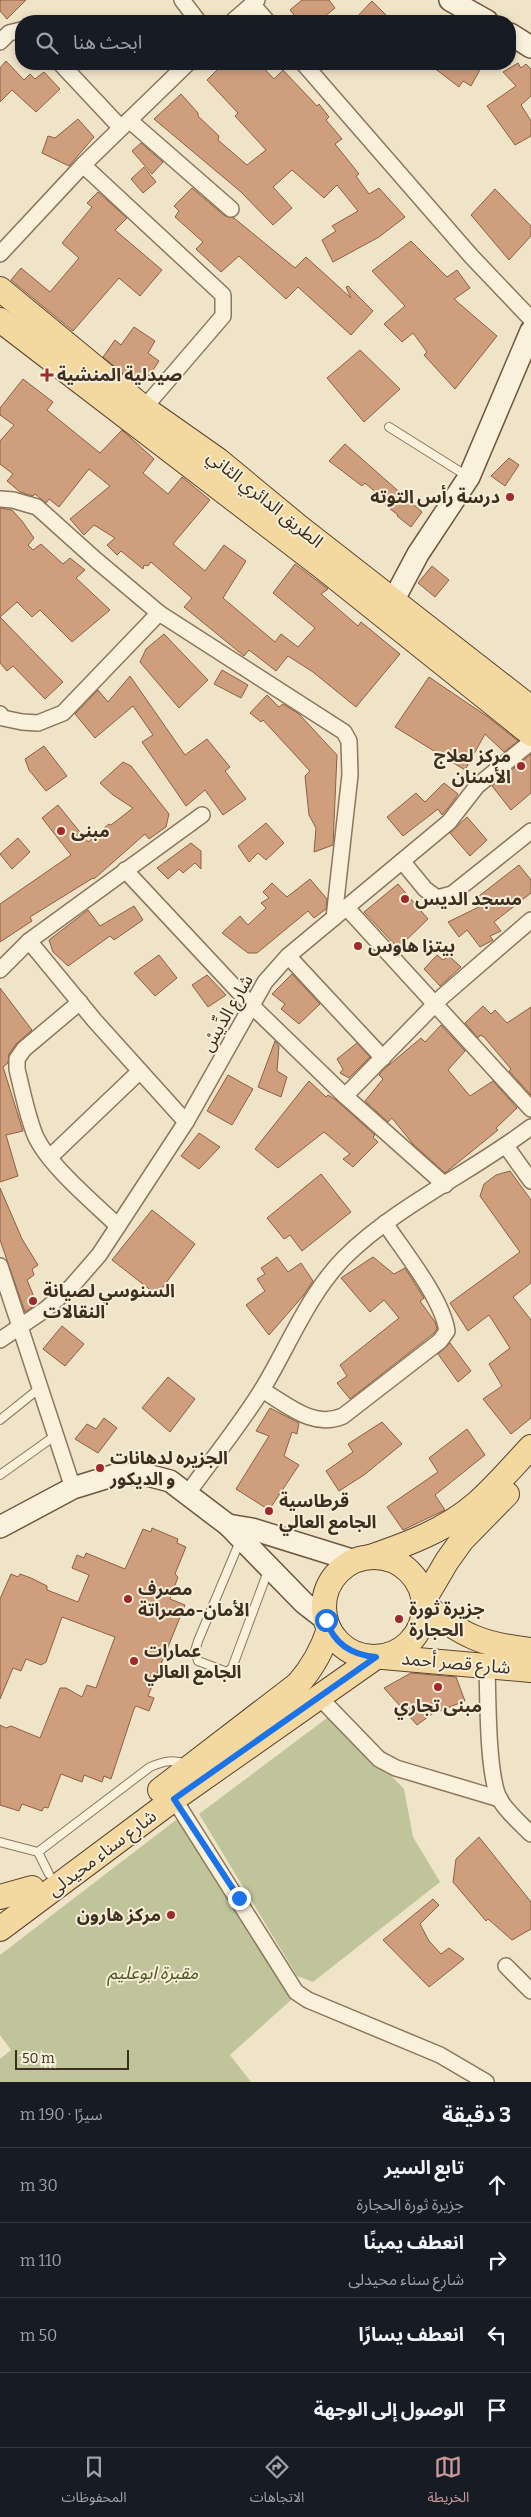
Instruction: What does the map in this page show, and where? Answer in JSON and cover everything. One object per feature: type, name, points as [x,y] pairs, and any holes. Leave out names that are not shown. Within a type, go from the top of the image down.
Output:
[{"type":"main road","name":"الطريق الدائري الثاني","points":[[0,289],[144,408],[218,460],[531,734]]},
{"type":"main road","name":"الطريق الدائري الثاني","points":[[0,320],[389,609],[531,708]]},
{"type":"main road","points":[[0,1910],[41,1881],[298,1684],[319,1656],[328,1625],[325,1600],[332,1581],[342,1570],[360,1560],[429,1535],[452,1522],[477,1503],[531,1447]]},
{"type":"main road","points":[[424,1602],[447,1561],[462,1540],[531,1467]]},
{"type":"main road","points":[[328,1625],[341,1644],[348,1650],[357,1654],[379,1657],[399,1650],[413,1638],[422,1622],[424,1602],[418,1583],[406,1570],[382,1558],[360,1560]]},
{"type":"main road","name":"شارع قصر أحمد","points":[[424,1602],[448,1625],[468,1637],[500,1647],[531,1650]]},
{"type":"main road","name":"شارع قصر أحمد","points":[[379,1657],[531,1670]]},
{"type":"main road","name":"شارع سناء محيدلى","points":[[0,1929],[174,1799],[379,1657]]},
{"type":"main road","points":[[0,1898],[41,1881]]},
{"type":"street","points":[[182,0],[193,15]]},
{"type":"street","points":[[450,0],[477,15]]},
{"type":"street","points":[[240,15],[255,2],[263,15]]},
{"type":"street","points":[[0,42],[9,33],[15,32]]},
{"type":"street","points":[[516,38],[531,47]]},
{"type":"street","points":[[67,70],[125,124],[231,209]]},
{"type":"street","points":[[0,254],[83,164],[181,70]]},
{"type":"street","points":[[309,70],[471,256],[531,320]]},
{"type":"street","points":[[83,164],[223,295],[223,316],[144,408]]},
{"type":"street","points":[[389,609],[418,554],[469,477],[531,331]]},
{"type":"street","points":[[0,499],[13,500],[37,507],[159,613],[344,732],[349,741],[350,774],[334,918]]},
{"type":"street","points":[[1,718],[38,723],[63,713],[159,613]]},
{"type":"street","name":"شارع الدِّيسْ","points":[[0,1340],[20,1327],[72,1286],[99,1254],[186,1122],[265,982],[288,956],[449,822],[477,786],[531,742]]},
{"type":"street","points":[[0,970],[29,941],[202,815]]},
{"type":"street","points":[[402,861],[425,889],[436,898],[452,894],[531,832]]},
{"type":"street","points":[[126,870],[252,1006],[345,1096],[445,1185]]},
{"type":"street","points":[[346,907],[531,1109]]},
{"type":"street","points":[[345,1096],[435,1004],[531,920]]},
{"type":"street","points":[[29,941],[186,1122]]},
{"type":"street","points":[[288,956],[383,1058]]},
{"type":"street","points":[[80,1002],[24,1049],[17,1059],[17,1068],[35,1135],[50,1157],[118,1226]]},
{"type":"street","points":[[50,1157],[140,1071]]},
{"type":"street","points":[[188,1493],[262,1390],[319,1290],[344,1257],[386,1223],[531,1128]]},
{"type":"street","points":[[506,1146],[531,1181]]},
{"type":"street","points":[[262,1390],[306,1416],[331,1421],[343,1416],[444,1336],[447,1331],[445,1319],[438,1303],[386,1223]]},
{"type":"street","points":[[0,1266],[73,1488]]},
{"type":"street","points":[[0,1527],[73,1488],[115,1475],[143,1474],[170,1481],[188,1493],[234,1532],[328,1625]]},
{"type":"street","points":[[234,1532],[252,1529],[360,1560]]},
{"type":"street","points":[[487,1665],[491,1760],[500,1799],[531,1834]]},
{"type":"street","points":[[319,1698],[380,1759],[396,1768],[500,1799]]},
{"type":"street","points":[[174,1799],[296,1992],[308,2000],[440,2055],[481,2079]]},
{"type":"street","points":[[506,1966],[531,1991]]},
{"type":"street","points":[[461,2082],[481,2079]]},
{"type":"lane","points":[[389,427],[469,477]]},
{"type":"lane","points":[[0,1420],[41,1387]]},
{"type":"lane","points":[[0,1475],[56,1435]]},
{"type":"lane","points":[[234,1532],[195,1651],[198,1661],[221,1671],[227,1672],[232,1668],[270,1568]]},
{"type":"lane","points":[[38,1852],[150,1768],[162,1762],[174,1760],[192,1766]]},
{"type":"lane","points":[[0,1842],[38,1852]]},
{"type":"lane","points":[[38,1852],[41,1881]]},
{"type":"green space","points":[[331,1715],[404,1789],[413,1837],[440,1882],[313,1982],[297,1976],[199,1814]]},
{"type":"green space","name":"مقبرة ابوعليم","points":[[176,1820],[189,1823],[291,1991],[291,2000],[230,2055],[251,2082],[0,2082],[0,2059],[11,2050],[0,2035],[0,1955]]},
{"type":"building","points":[[0,0],[26,0],[7,19],[0,11]]},
{"type":"building","points":[[302,0],[329,0],[335,8],[326,15],[294,15],[290,10]]},
{"type":"building","points":[[372,1],[386,15],[359,15]]},
{"type":"building","points":[[6,61],[24,80],[30,74],[35,79],[44,72],[60,89],[36,112],[12,90],[0,102],[0,68]]},
{"type":"building","points":[[518,63],[521,68],[526,64],[531,69],[531,96],[521,105],[531,121],[531,136],[515,145],[487,106],[516,86],[503,72],[516,70],[516,64]]},
{"type":"building","points":[[217,70],[266,70],[274,79],[283,70],[317,106],[319,104],[329,117],[326,120],[342,139],[335,144],[359,174],[356,176],[369,194],[379,188],[405,217],[379,237],[333,262],[322,240],[336,231],[332,226],[358,211],[337,185],[324,198],[292,170],[273,187],[292,208],[273,225],[241,192],[154,119],[181,94],[198,113],[198,116],[219,136],[218,140],[247,165],[266,150],[235,116],[238,113],[207,80]]},
{"type":"building","points":[[437,70],[480,70],[471,86],[463,81],[459,87]]},
{"type":"building","points":[[78,119],[94,137],[69,166],[42,153],[48,136],[55,138]]},
{"type":"building","points":[[141,143],[163,162],[152,174],[132,151]]},
{"type":"building","points":[[144,167],[156,182],[143,193],[131,179]]},
{"type":"building","points":[[192,188],[225,216],[234,218],[295,268],[306,257],[351,298],[346,287],[348,286],[373,311],[351,335],[298,287],[286,299],[239,256],[221,272],[196,249],[203,242],[175,217],[179,211],[174,206]]},
{"type":"building","points":[[495,189],[531,226],[531,236],[509,260],[471,215]]},
{"type":"building","points":[[98,192],[127,218],[115,230],[162,270],[140,296],[119,278],[73,331],[11,280],[21,268],[50,292],[79,258],[62,243],[92,207],[87,203]]},
{"type":"building","points":[[411,241],[447,277],[457,270],[470,288],[454,299],[497,336],[455,389],[424,355],[427,352],[413,333],[402,342],[384,324],[405,306],[372,271]]},
{"type":"building","points":[[134,327],[155,341],[148,353],[159,361],[149,376],[145,373],[136,384],[103,357],[115,340],[121,345]]},
{"type":"building","points":[[360,350],[400,389],[364,422],[327,378]]},
{"type":"building","points":[[23,379],[53,402],[47,410],[100,453],[122,430],[154,459],[143,473],[168,494],[182,477],[210,500],[173,544],[205,571],[224,545],[246,561],[223,598],[275,642],[281,634],[298,647],[315,628],[273,593],[295,564],[328,589],[321,594],[358,626],[361,622],[400,654],[356,707],[313,672],[288,656],[276,671],[249,650],[244,656],[184,607],[192,598],[151,562],[148,566],[144,565],[143,569],[121,551],[117,555],[107,545],[115,538],[94,525],[84,535],[70,519],[110,486],[89,469],[59,507],[49,499],[46,503],[35,494],[33,496],[20,492],[7,481],[13,474],[0,464],[0,441],[14,425],[0,415],[0,408]]},
{"type":"building","points":[[345,444],[422,512],[411,527],[385,505],[387,502],[365,483],[362,486],[329,461]]},
{"type":"building","points":[[509,458],[519,465],[505,486],[491,476]]},
{"type":"building","points":[[0,508],[12,510],[22,521],[34,538],[28,545],[33,550],[41,544],[63,564],[70,558],[85,570],[76,578],[110,610],[72,642],[40,610],[32,617],[17,602],[0,617]]},
{"type":"building","points":[[432,566],[449,580],[435,597],[418,583]]},
{"type":"building","points":[[0,617],[63,682],[45,699],[13,666],[7,671],[0,663]]},
{"type":"building","points":[[164,634],[208,680],[179,708],[140,662],[146,649]]},
{"type":"building","points":[[222,670],[248,685],[241,698],[214,684]]},
{"type":"building","points":[[130,676],[185,755],[207,739],[230,767],[225,771],[246,799],[223,815],[205,790],[186,806],[142,742],[153,735],[133,706],[95,738],[75,714],[98,690],[108,702]]},
{"type":"building","points":[[429,677],[488,717],[518,741],[504,752],[485,734],[465,770],[395,727]]},
{"type":"building","points":[[267,695],[279,707],[283,704],[299,714],[337,755],[333,845],[314,852],[316,828],[309,815],[305,776],[310,771],[263,720],[261,722],[250,713]]},
{"type":"building","points":[[44,746],[67,776],[46,791],[29,770],[25,759]]},
{"type":"building","name":"مركز لعلاج الأسنان","points":[[531,754],[531,793],[511,810],[492,786]]},
{"type":"building","points":[[123,762],[131,766],[169,814],[166,827],[149,839],[145,834],[94,879],[30,917],[32,921],[0,942],[0,904],[71,855],[42,818],[58,805],[88,842],[109,824],[111,825],[133,808],[113,795],[100,783]]},
{"type":"building","points":[[444,783],[458,794],[452,803],[442,815],[438,809],[403,836],[387,817],[416,793],[425,802]]},
{"type":"building","points":[[467,817],[487,840],[470,856],[450,833]]},
{"type":"building","points":[[266,823],[284,843],[266,860],[258,853],[249,862],[238,846]]},
{"type":"building","name":"مبنى","points":[[18,838],[30,852],[12,869],[0,854]]},
{"type":"building","points":[[191,843],[201,851],[201,869],[195,863],[183,873],[179,869],[168,879],[157,868]]},
{"type":"building","points":[[519,865],[531,880],[531,893],[494,922],[501,931],[490,936],[493,940],[480,947],[467,930],[459,937],[448,922],[485,904],[479,896]]},
{"type":"building","points":[[310,879],[327,899],[326,909],[314,918],[308,911],[257,953],[248,953],[222,933],[240,916],[248,925],[266,908],[261,903],[269,898],[263,892],[272,883],[287,897]]},
{"type":"building","points":[[398,884],[428,919],[398,948],[364,912]]},
{"type":"building","points":[[134,906],[143,920],[114,940],[110,936],[68,966],[53,952],[49,940],[88,910],[100,926]]},
{"type":"building","points":[[159,955],[177,978],[155,996],[134,973]]},
{"type":"building","points":[[437,955],[443,960],[449,956],[461,967],[440,986],[424,969]]},
{"type":"building","points":[[292,974],[320,1004],[299,1024],[281,1009],[285,1004],[272,994]]},
{"type":"building","points":[[207,975],[226,995],[208,1007],[192,985]]},
{"type":"building","points":[[0,988],[32,1030],[16,1044],[9,1054],[8,1063],[3,1067],[23,1131],[6,1135],[18,1176],[0,1182]]},
{"type":"building","points":[[483,1006],[491,1014],[495,1010],[507,1023],[531,1007],[531,1095],[509,1071],[511,1069],[484,1037],[480,1035],[478,1038],[465,1023]]},
{"type":"building","points":[[441,1025],[465,1051],[448,1070],[470,1096],[493,1081],[517,1108],[496,1128],[498,1130],[445,1173],[413,1144],[392,1118],[388,1122],[365,1101],[383,1079],[379,1075],[383,1070],[421,1038],[425,1042]]},
{"type":"building","points":[[275,1041],[279,1046],[277,1071],[287,1077],[281,1097],[258,1087]]},
{"type":"building","points":[[357,1043],[370,1057],[349,1078],[340,1073],[343,1069],[337,1059]]},
{"type":"building","points":[[228,1075],[253,1089],[232,1125],[207,1111]]},
{"type":"building","points":[[309,1081],[326,1097],[328,1095],[336,1100],[375,1135],[373,1137],[378,1142],[353,1167],[343,1159],[350,1154],[324,1132],[278,1168],[255,1149]]},
{"type":"building","points":[[199,1133],[220,1147],[199,1169],[181,1156]]},
{"type":"building","points":[[510,1171],[531,1200],[531,1283],[513,1297],[531,1320],[531,1418],[511,1434],[483,1399],[502,1386],[489,1364],[510,1348],[489,1315],[468,1331],[450,1303],[520,1252],[480,1196],[484,1184],[496,1175]]},
{"type":"building","points":[[321,1174],[351,1212],[302,1251],[290,1235],[284,1239],[267,1218]]},
{"type":"building","points":[[0,1188],[22,1239],[38,1265],[32,1269],[34,1275],[27,1280],[37,1304],[25,1312],[0,1240]]},
{"type":"building","points":[[152,1210],[195,1244],[157,1295],[112,1260]]},
{"type":"building","points":[[277,1257],[288,1272],[301,1263],[313,1281],[303,1296],[269,1335],[246,1305],[265,1291],[257,1279],[265,1274],[261,1268]]},
{"type":"building","points":[[373,1257],[394,1274],[405,1268],[424,1298],[420,1301],[435,1322],[437,1329],[350,1399],[337,1383],[347,1376],[340,1365],[399,1318],[384,1300],[370,1312],[341,1278]]},
{"type":"building","points":[[62,1326],[84,1344],[65,1366],[43,1349]]},
{"type":"building","points":[[450,1343],[471,1371],[458,1382],[438,1354]]},
{"type":"building","points":[[168,1377],[195,1399],[170,1432],[142,1408]]},
{"type":"building","points":[[270,1408],[299,1423],[297,1434],[292,1432],[284,1456],[299,1465],[269,1510],[236,1489],[269,1436],[256,1431]]},
{"type":"building","points":[[104,1418],[117,1428],[98,1453],[75,1439],[87,1424],[96,1429]]},
{"type":"building","points":[[382,1422],[402,1444],[364,1475],[339,1491],[326,1471],[353,1452],[348,1444]]},
{"type":"building","points":[[467,1429],[485,1455],[435,1495],[445,1510],[403,1530],[387,1507],[438,1472],[429,1458]]},
{"type":"building","points":[[152,1528],[178,1539],[177,1543],[186,1547],[175,1574],[178,1577],[170,1599],[185,1605],[148,1696],[154,1698],[149,1711],[136,1706],[134,1709],[111,1779],[104,1776],[102,1782],[84,1775],[82,1782],[61,1774],[48,1808],[44,1807],[42,1811],[22,1804],[19,1811],[0,1805],[0,1725],[6,1728],[11,1726],[40,1738],[60,1688],[66,1688],[82,1697],[87,1685],[96,1688],[115,1637],[62,1617],[46,1662],[41,1665],[26,1659],[21,1671],[13,1668],[0,1699],[0,1599],[11,1574],[18,1577],[20,1574],[31,1578],[47,1586],[47,1590],[78,1602],[89,1575],[72,1568],[77,1555],[84,1558],[86,1553],[125,1569],[143,1529],[151,1532]]},
{"type":"building","points":[[411,1673],[456,1677],[465,1701],[432,1714],[417,1725],[384,1688]]},
{"type":"building","points":[[479,1837],[531,1902],[531,1929],[512,1940],[488,1919],[486,1921],[453,1882],[456,1859]]},
{"type":"building","points":[[433,1899],[439,1905],[420,1924],[429,1941],[441,1954],[449,1948],[464,1959],[429,1987],[383,1940]]},
{"type":"place","name":"صيدلية المنشية","points":[[47,375]]},
{"type":"place","name":"درسة رأس التوته","points":[[510,497]]},
{"type":"place","name":"مركز لعلاج الأسنان","points":[[521,766]]},
{"type":"place","name":"مبنى","points":[[61,831]]},
{"type":"place","name":"مسجد الديس","points":[[405,899]]},
{"type":"place","name":"بيتزا هاوس","points":[[358,946]]},
{"type":"place","name":"السنوسي لصيانة النقالات","points":[[33,1301]]},
{"type":"place","name":"الجزيره لدهانات و الديكور","points":[[100,1468]]},
{"type":"place","name":"قرطاسية الجامع العالي","points":[[269,1511]]},
{"type":"place","name":"مصرف الأمان-مصراتة","points":[[128,1599]]},
{"type":"place","name":"جزيرة ثورة الحجارة","points":[[399,1619]]},
{"type":"place","name":"عمارات الجامع العالي","points":[[134,1661]]},
{"type":"place","name":"مبنى تجاري","points":[[438,1687]]},
{"type":"place","name":"مركز هارون","points":[[171,1915]]},
{"type":"route","points":[[239,1898],[174,1799],[376,1657],[357,1654],[348,1650],[334,1637],[326,1620]]}]
